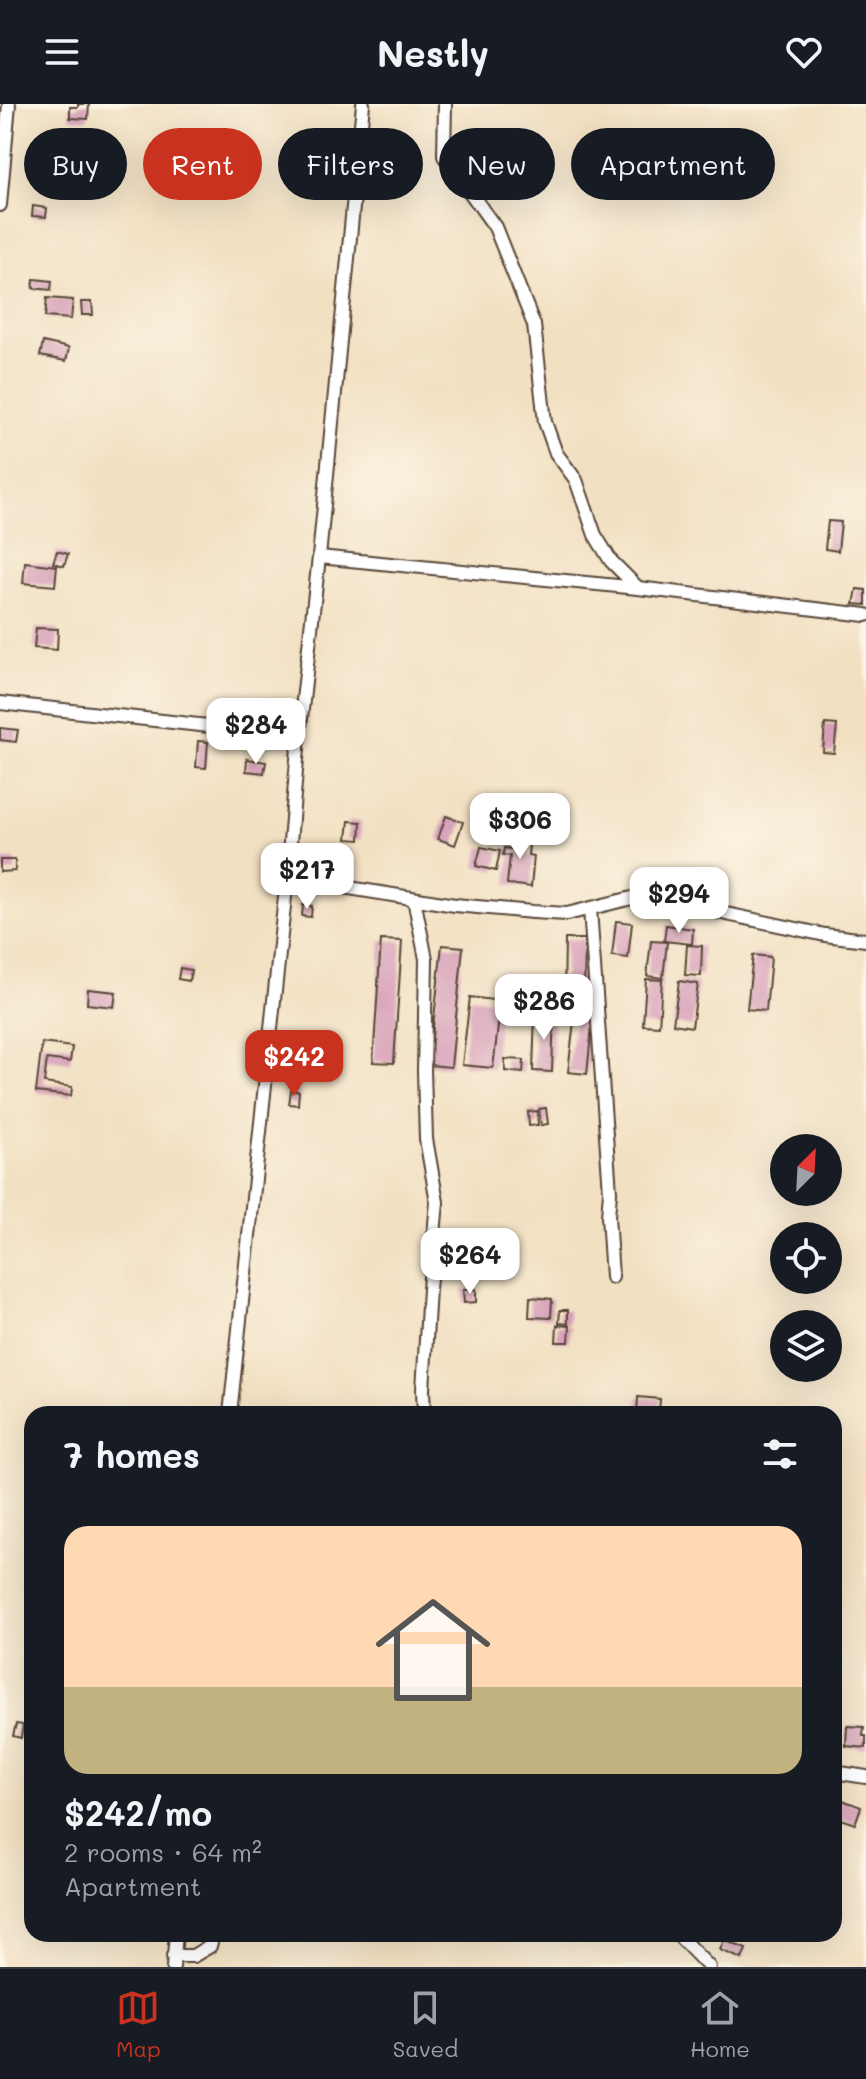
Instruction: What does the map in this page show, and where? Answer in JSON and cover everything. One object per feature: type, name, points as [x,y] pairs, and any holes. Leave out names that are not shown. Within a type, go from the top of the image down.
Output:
[{"type":"street","points":[[0,205],[9,104]]},
{"type":"street","points":[[231,1406],[287,878],[363,104]]},
{"type":"street","points":[[445,104],[444,156],[495,227],[534,325],[545,422],[556,453],[576,480],[595,535],[611,561],[638,588]]},
{"type":"street","points":[[319,557],[638,588],[866,615]]},
{"type":"street","points":[[0,703],[299,736]]},
{"type":"street","points":[[287,878],[455,905],[567,914],[632,898],[656,899],[825,935],[866,940]]},
{"type":"street","points":[[414,899],[426,959],[426,1139],[437,1202],[424,1406]]},
{"type":"street","points":[[590,909],[610,1192],[608,1216],[612,1277]]},
{"type":"street","points":[[842,1773],[866,1777]]},
{"type":"street","points":[[175,1942],[173,1962],[193,1956],[210,1946],[211,1942]]},
{"type":"street","points":[[685,1942],[709,1967]]},
{"type":"building","points":[[78,104],[89,104],[88,119],[70,118],[70,107],[78,107]]},
{"type":"building","points":[[33,206],[47,208],[46,217],[32,216]]},
{"type":"building","points":[[34,279],[52,281],[51,290],[33,288]]},
{"type":"building","points":[[47,298],[73,300],[71,319],[45,317]]},
{"type":"building","points":[[81,302],[92,302],[93,315],[82,315]]},
{"type":"building","points":[[43,342],[69,348],[66,361],[40,356]]},
{"type":"building","points":[[828,521],[841,522],[838,551],[825,549]]},
{"type":"building","points":[[57,551],[68,554],[64,566],[53,563]]},
{"type":"building","points":[[25,562],[57,566],[55,586],[23,583]]},
{"type":"building","points":[[857,589],[866,590],[866,605],[854,604]]},
{"type":"building","points":[[36,628],[58,629],[57,650],[34,648]]},
{"type":"building","points":[[825,724],[837,725],[834,753],[823,752]]},
{"type":"building","points":[[0,728],[18,730],[16,742],[0,740]]},
{"type":"building","points":[[246,737],[260,738],[260,747],[246,746]]},
{"type":"building","points":[[198,741],[208,742],[206,768],[196,767]]},
{"type":"building","points":[[247,759],[266,762],[264,773],[246,771]]},
{"type":"building","points":[[446,816],[463,822],[455,845],[438,839]]},
{"type":"building","points":[[349,821],[361,822],[360,840],[347,839]]},
{"type":"building","points":[[513,831],[530,834],[528,855],[534,856],[531,887],[507,884],[510,856],[503,855],[504,848],[511,849]]},
{"type":"building","points":[[481,847],[500,851],[496,871],[476,866]]},
{"type":"building","points":[[0,860],[15,860],[15,871],[0,872]]},
{"type":"building","points":[[303,905],[312,906],[311,917],[302,916]]},
{"type":"building","points":[[616,921],[632,923],[628,958],[612,956]]},
{"type":"building","points":[[666,925],[693,929],[692,944],[664,941]]},
{"type":"building","points":[[565,939],[585,939],[584,999],[564,999]]},
{"type":"building","points":[[381,940],[402,941],[394,1063],[373,1062]]},
{"type":"building","points":[[651,941],[667,942],[663,978],[647,976]]},
{"type":"building","points":[[442,945],[463,947],[451,1067],[429,1065]]},
{"type":"building","points":[[687,945],[702,946],[701,976],[685,975]]},
{"type":"building","points":[[753,955],[771,957],[766,1011],[747,1009]]},
{"type":"building","points":[[180,968],[191,970],[189,981],[178,979]]},
{"type":"building","points":[[646,979],[662,980],[659,1026],[643,1025]]},
{"type":"building","points":[[679,981],[698,984],[692,1027],[673,1024]]},
{"type":"building","points":[[88,989],[116,992],[114,1007],[87,1004]]},
{"type":"building","points":[[470,997],[501,1001],[493,1068],[462,1065]]},
{"type":"building","points":[[535,1012],[554,1012],[552,1072],[533,1071]]},
{"type":"building","points":[[575,1013],[593,1015],[587,1074],[568,1072]]},
{"type":"building","points":[[42,1043],[72,1047],[70,1062],[47,1059],[44,1083],[72,1087],[71,1096],[36,1092]]},
{"type":"building","points":[[505,1059],[524,1060],[523,1073],[505,1071]]},
{"type":"building","points":[[291,1090],[299,1091],[298,1105],[289,1104]]},
{"type":"building","points":[[546,1108],[548,1124],[541,1125],[539,1109]]},
{"type":"building","points":[[537,1111],[538,1125],[529,1126],[528,1112]]},
{"type":"building","points":[[476,1289],[476,1302],[464,1303],[463,1290]]},
{"type":"building","points":[[530,1297],[552,1299],[551,1318],[529,1317]]},
{"type":"building","points":[[560,1310],[568,1310],[568,1324],[559,1323]]},
{"type":"building","points":[[557,1325],[570,1326],[569,1342],[556,1342]]},
{"type":"building","points":[[638,1397],[660,1399],[660,1406],[637,1406]]},
{"type":"building","points":[[16,1724],[23,1725],[21,1738],[13,1736]]},
{"type":"building","points":[[847,1726],[864,1727],[866,1748],[846,1746]]},
{"type":"building","points":[[842,1800],[861,1807],[855,1824],[842,1820]]},
{"type":"building","points":[[723,1942],[746,1949],[742,1959],[720,1950]]}]
